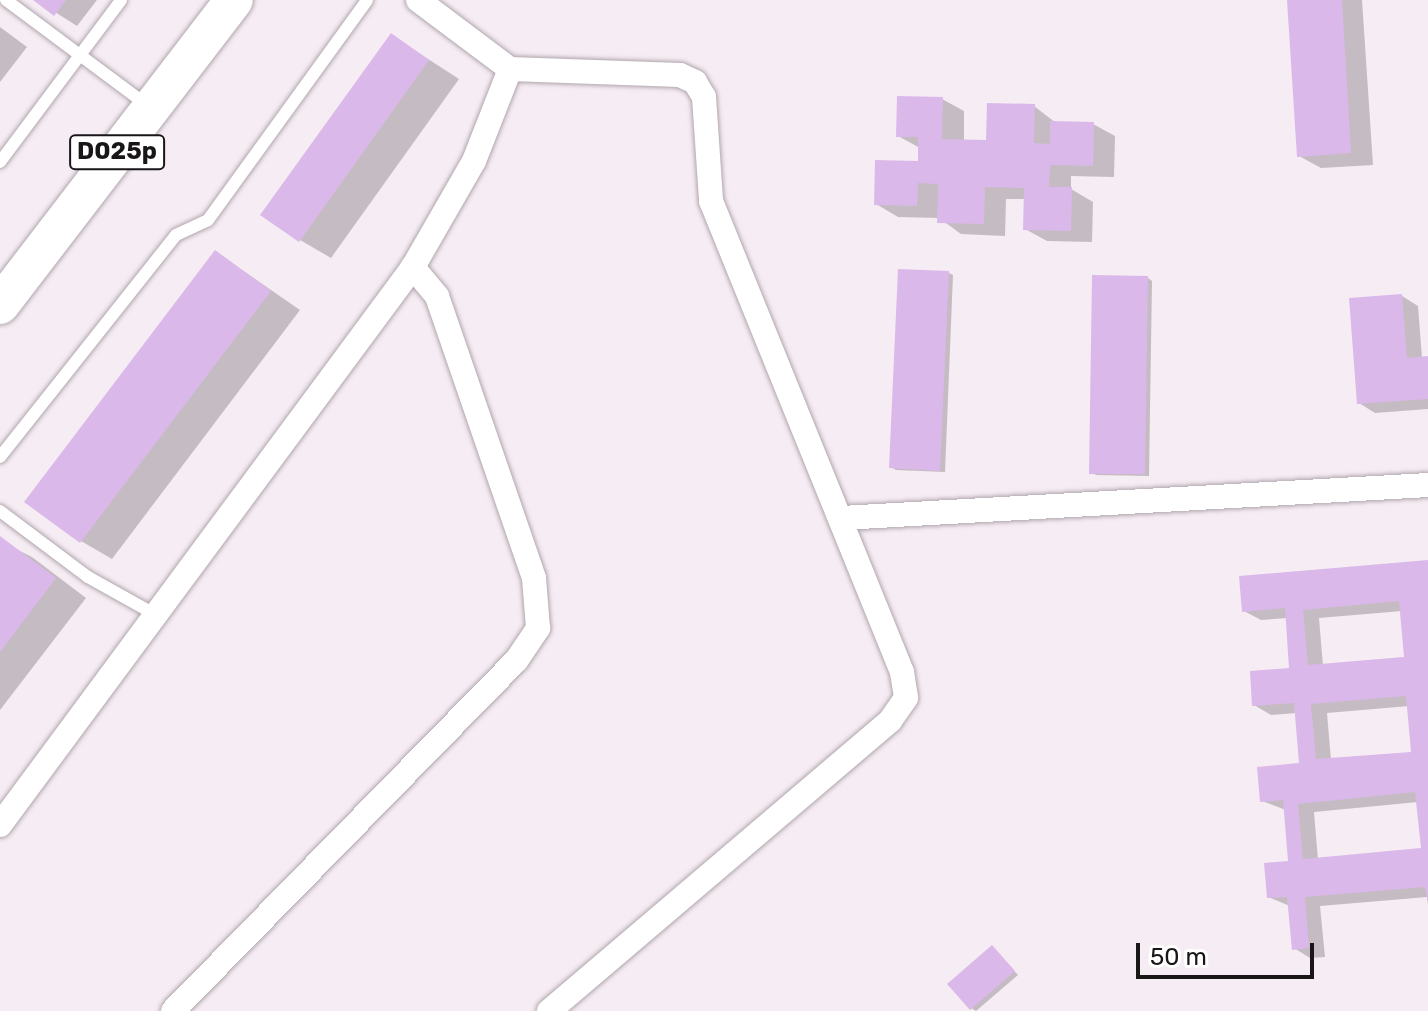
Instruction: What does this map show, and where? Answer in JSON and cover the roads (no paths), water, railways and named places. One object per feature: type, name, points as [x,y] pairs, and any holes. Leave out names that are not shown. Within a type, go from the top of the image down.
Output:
[{"type":"main road","name":"D025p","points":[[0,305],[234,0]]},
{"type":"street","points":[[418,0],[510,69],[680,75],[695,82],[704,97],[711,201],[842,518],[902,672],[906,698],[890,721],[549,1011]]},
{"type":"street","points":[[0,825],[413,267],[474,161],[510,69]]},
{"type":"street","points":[[173,1011],[516,661],[538,628],[534,578],[437,296],[413,267]]},
{"type":"street","points":[[842,518],[1428,485]]},
{"type":"lane","points":[[6,0],[78,57],[151,108]]},
{"type":"lane","points":[[0,162],[121,0]]},
{"type":"lane","points":[[0,457],[176,235],[208,220],[367,0]]},
{"type":"lane","points":[[0,511],[88,577],[156,615]]}]
